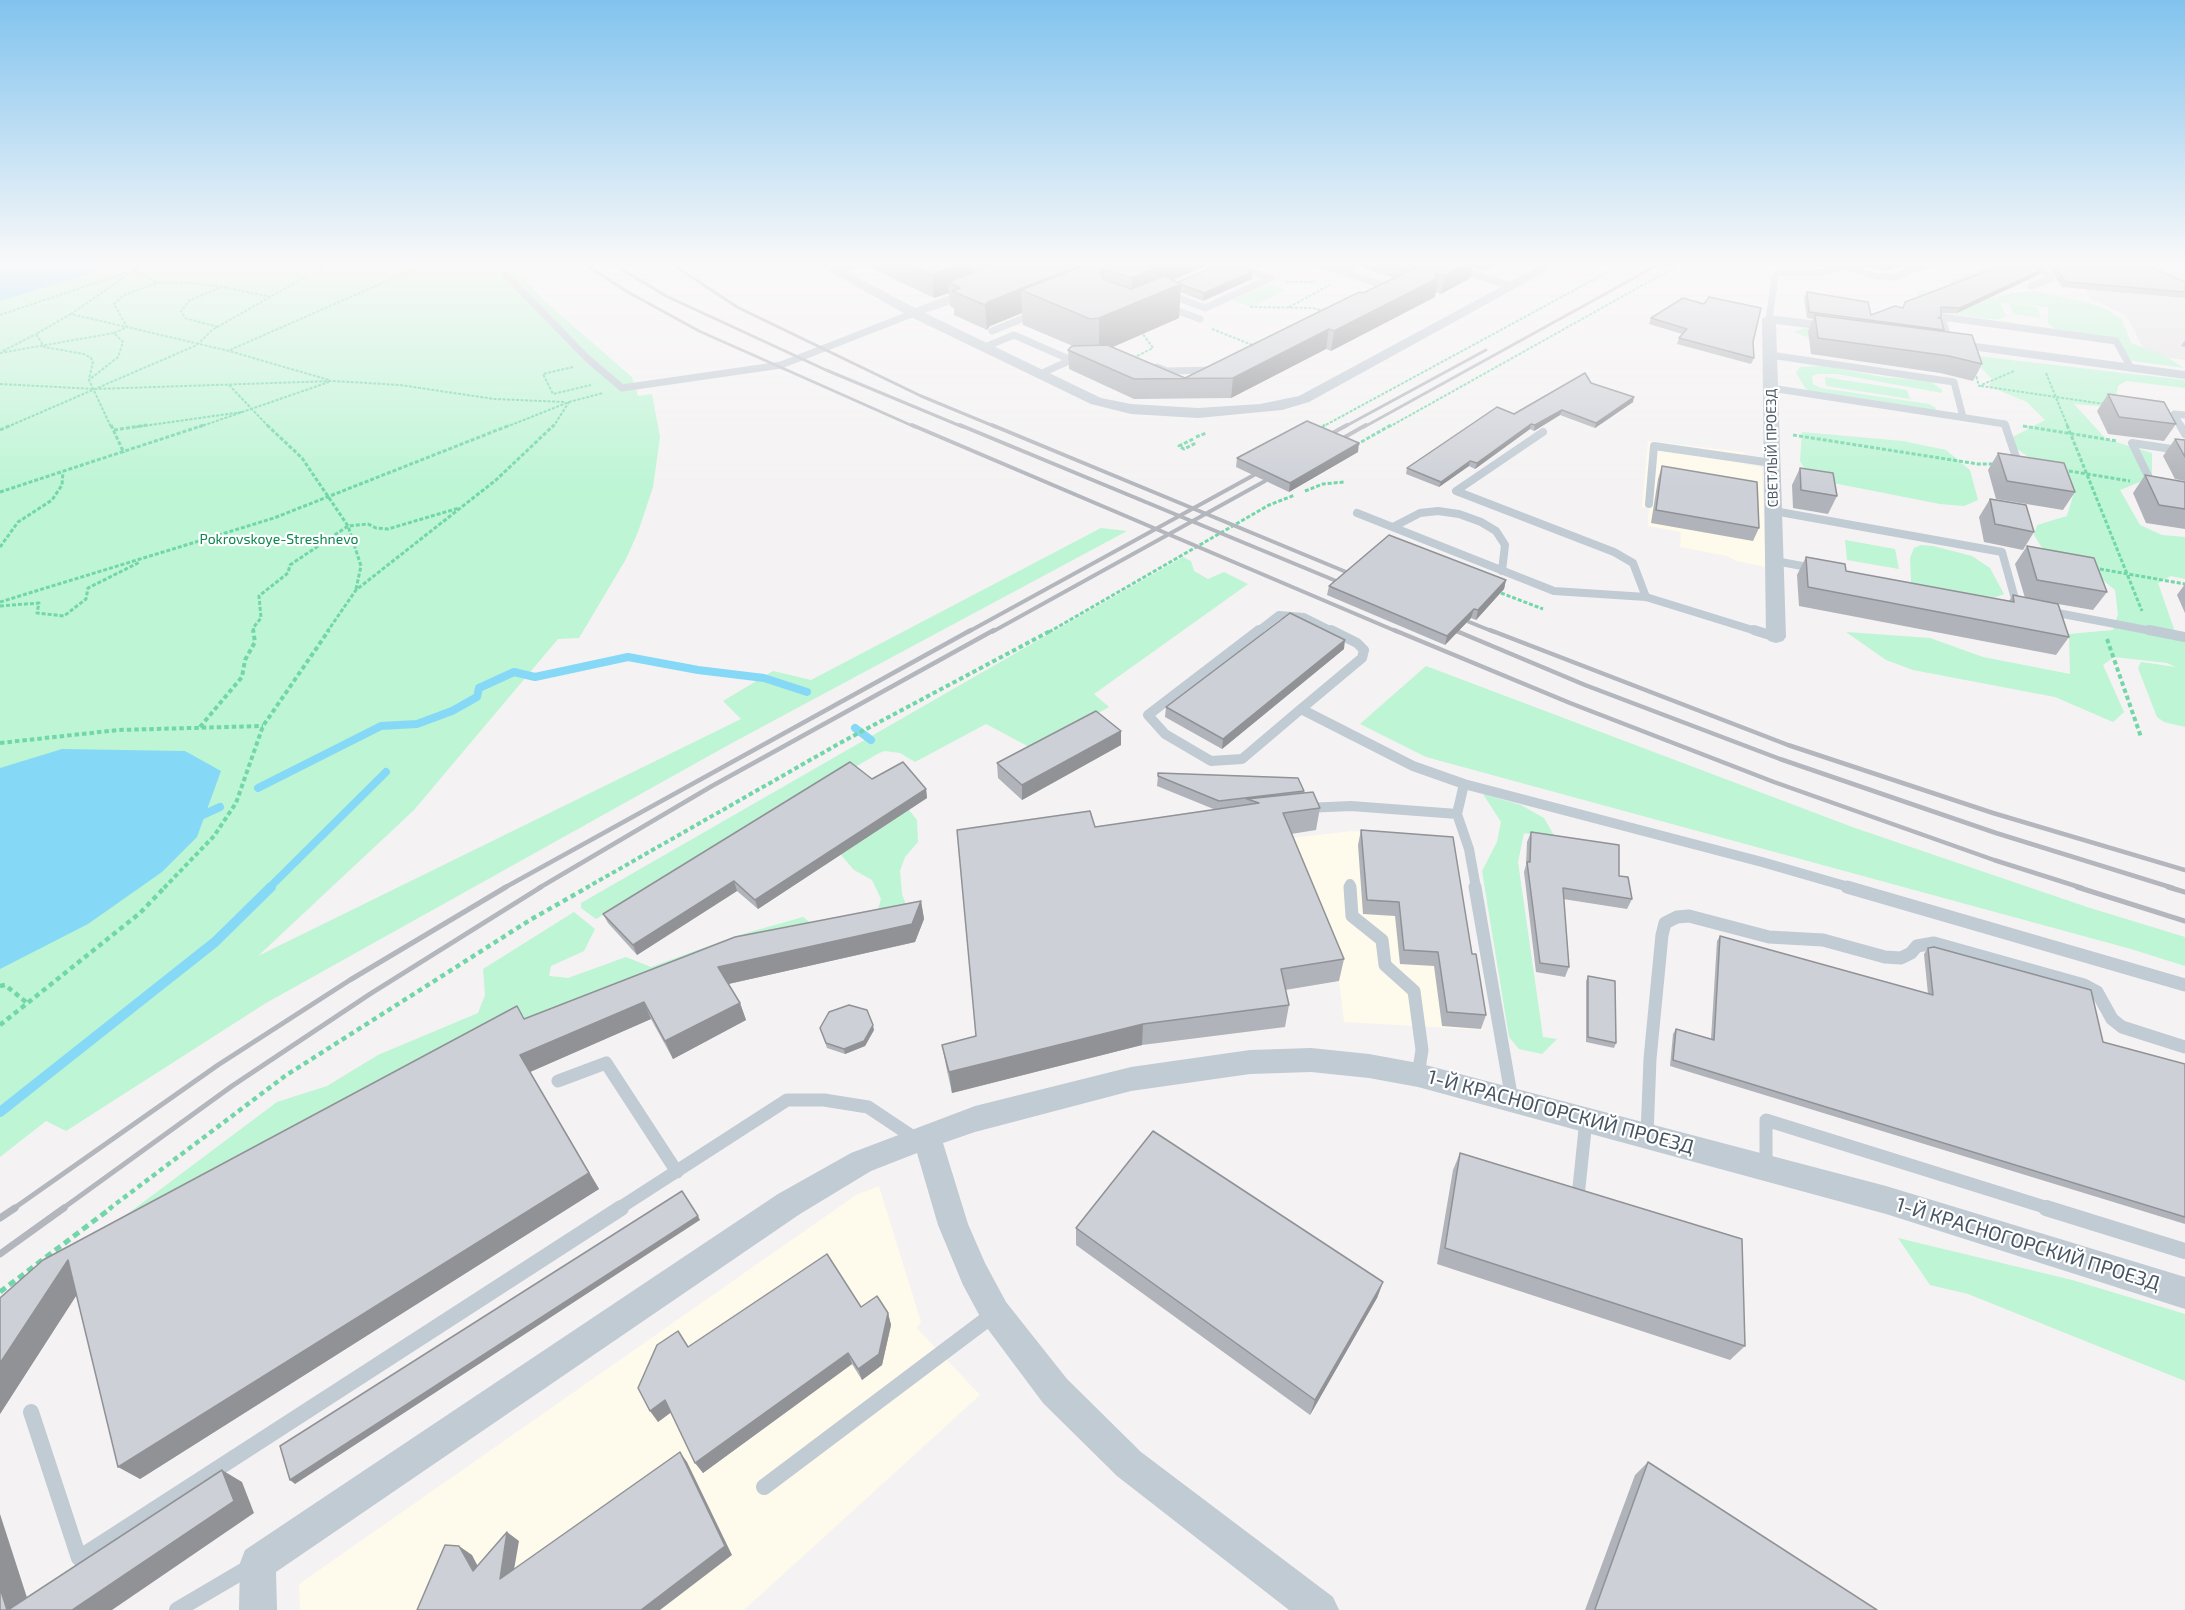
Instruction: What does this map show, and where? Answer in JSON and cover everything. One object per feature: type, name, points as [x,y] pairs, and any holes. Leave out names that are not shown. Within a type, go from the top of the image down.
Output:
[{"type":"street","points":[[964,337],[1096,401],[1131,409],[1198,413],[1235,412],[1282,406],[1304,399],[1419,337]]},
{"type":"street","name":"СВЕТЛЫЙ ПРОЕЗД","points":[[1770,337],[1776,637]]},
{"type":"street","points":[[1927,340],[2185,375]]},
{"type":"street","name":"1-Й КРАСНОГОРСКИЙ ПРОЕЗД","points":[[258,1563],[789,1204],[861,1162],[975,1119],[1131,1079],[1250,1062],[1311,1060],[1369,1066],[1418,1075],[1766,1166],[1886,1200],[2185,1293]]},
{"type":"street","points":[[921,1138],[974,1274],[995,1313],[1055,1391],[1130,1464],[1320,1610]]},
{"type":"street","points":[[258,1563],[258,1610]]},
{"type":"lane","points":[[568,337],[610,380],[622,388],[781,365],[854,337]]},
{"type":"lane","points":[[985,347],[1009,337]]},
{"type":"lane","points":[[1019,337],[1071,360]]},
{"type":"lane","points":[[1947,337],[1949,343]]},
{"type":"lane","points":[[2094,337],[2116,340],[2131,368]]},
{"type":"lane","points":[[1133,357],[1167,371],[1212,371],[1259,348]]},
{"type":"lane","points":[[1770,355],[1954,382],[1964,417]]},
{"type":"lane","points":[[1040,374],[1071,360],[1082,359]]},
{"type":"lane","points":[[1771,388],[2005,424],[2018,463]]},
{"type":"lane","points":[[2185,416],[2174,414],[2185,434]]},
{"type":"lane","points":[[1543,432],[1456,491],[1614,552],[1633,563],[1646,597]]},
{"type":"lane","points":[[2132,443],[2185,451]]},
{"type":"lane","points":[[2132,443],[2152,484]]},
{"type":"lane","points":[[1649,504],[1654,446],[1772,463]]},
{"type":"lane","points":[[1774,511],[2002,552],[2017,606]]},
{"type":"lane","points":[[1393,527],[1412,516],[1428,512],[1448,512],[1481,522],[1496,531],[1505,545],[1502,571]]},
{"type":"lane","points":[[1357,513],[1554,591],[1646,597],[1776,637]]},
{"type":"lane","points":[[1775,561],[1827,571]]},
{"type":"lane","points":[[2006,604],[2028,608]]},
{"type":"lane","points":[[2038,610],[2185,637]]},
{"type":"lane","points":[[1279,615],[1304,617],[1357,643],[1364,650],[1362,658],[1301,709],[1242,759],[1211,761],[1165,734],[1148,715],[1279,615]]},
{"type":"lane","points":[[1301,709],[1413,766],[1464,784],[1762,862],[2185,985]]},
{"type":"lane","points":[[1464,784],[1457,814],[1469,849],[1512,1100]]},
{"type":"lane","points":[[1298,808],[1351,807],[1457,814]]},
{"type":"lane","points":[[1350,884],[1352,916],[1382,940],[1385,965],[1414,991],[1422,1050],[1418,1075]]},
{"type":"lane","points":[[1647,1135],[1650,1059],[1662,935],[1665,923],[1677,917],[1689,916],[1769,938],[1823,940],[1885,957],[1901,958],[1911,954],[1917,946],[1934,943],[2084,985],[2097,992],[2112,1019],[2122,1027],[2185,1047]]},
{"type":"lane","points":[[558,1081],[606,1063],[677,1172]]},
{"type":"lane","points":[[31,1412],[79,1557],[788,1100],[824,1100],[868,1107],[921,1138]]},
{"type":"lane","points":[[1578,1197],[1586,1120]]},
{"type":"lane","points":[[1766,1166],[1766,1120],[2185,1251]]},
{"type":"lane","points":[[764,1487],[995,1313]]},
{"type":"lane","points":[[177,1610],[258,1563]]},
{"type":"path","points":[[0,353],[30,337]]},
{"type":"path","points":[[38,337],[44,347],[84,354],[91,358],[93,362],[89,380],[124,453]]},
{"type":"path","points":[[0,353],[93,337]]},
{"type":"path","points":[[89,380],[118,357],[123,342],[118,337]]},
{"type":"path","points":[[166,337],[229,351],[333,381]]},
{"type":"path","points":[[0,430],[197,345],[206,337]]},
{"type":"path","points":[[229,351],[260,337]]},
{"type":"path","points":[[1133,357],[1153,348],[1145,337]]},
{"type":"path","points":[[1233,337],[1259,348]]},
{"type":"path","points":[[1312,432],[1487,337]]},
{"type":"path","points":[[1350,448],[1549,337]]},
{"type":"path","points":[[597,383],[581,366],[543,374],[553,394],[610,380]]},
{"type":"path","points":[[1974,367],[1979,386]]},
{"type":"path","points":[[1979,386],[2019,369]]},
{"type":"path","points":[[2044,369],[2151,631]]},
{"type":"path","points":[[0,492],[124,453],[333,381]]},
{"type":"path","points":[[0,384],[95,389],[333,381],[400,385],[494,399],[569,402]]},
{"type":"path","points":[[1954,382],[2114,405]]},
{"type":"path","points":[[228,385],[302,458],[330,497],[348,526],[361,566],[356,590]]},
{"type":"path","points":[[0,602],[274,518],[569,402],[622,388]]},
{"type":"path","points":[[0,1025],[140,913],[214,836],[236,803],[263,726],[356,590],[496,480],[524,452],[550,431],[569,402]]},
{"type":"path","points":[[114,430],[251,410]]},
{"type":"path","points":[[2005,424],[2132,443]]},
{"type":"path","points":[[1772,432],[1978,464],[2018,463],[2152,484]]},
{"type":"path","points":[[1193,439],[1179,446],[1185,449],[1196,443]]},
{"type":"path","points":[[0,547],[18,522],[52,500],[62,485],[63,472]]},
{"type":"path","points":[[1305,491],[1323,484],[1344,482]]},
{"type":"path","points":[[0,1292],[285,1076],[530,920],[840,743],[1067,622],[1269,505],[1295,495]]},
{"type":"path","points":[[200,727],[242,677],[245,660],[255,642],[253,628],[261,618],[259,596],[288,573],[290,565],[348,526],[368,524],[376,528],[388,529],[461,508]]},
{"type":"path","points":[[0,606],[39,603],[37,613],[64,616],[86,599],[88,588],[149,558]]},
{"type":"path","points":[[2093,568],[2185,584]]},
{"type":"path","points":[[1501,593],[1543,609]]},
{"type":"path","points":[[2101,622],[2141,737]]},
{"type":"path","points":[[0,743],[118,730],[263,726]]},
{"type":"path","points":[[0,986],[4,985],[14,991],[26,1002]]},
{"type":"shaded area","points":[[2138,337],[2185,337],[2185,360],[2147,355]]},
{"type":"shaded area","points":[[1648,441],[1744,452],[1744,464],[1762,467],[1766,567],[1736,561],[1727,556],[1680,547],[1681,532],[1648,526],[1649,508],[1642,507]]},
{"type":"shaded area","points":[[1352,831],[1451,837],[1483,1030],[1344,1022],[1339,981],[1282,839]]},
{"type":"shaded area","points":[[879,1186],[921,1322],[917,1328],[980,1395],[744,1610],[300,1610],[299,1584],[856,1195]]},
{"type":"green space","name":"Pokrovskoye-Streshnevo","points":[[0,337],[586,337],[632,377],[638,396],[652,394],[660,437],[653,487],[626,559],[579,638],[558,639],[414,810],[258,956],[741,719],[723,701],[773,671],[811,680],[1101,528],[1127,531],[732,743],[266,1003],[66,1131],[46,1121],[0,1157]]},
{"type":"green space","points":[[1807,337],[1863,337],[1994,358],[2185,380],[2185,388],[2126,381],[2118,386],[2114,407],[2074,404],[2106,439],[2152,453],[2152,477],[2120,490],[2140,525],[2162,535],[2185,537],[2185,579],[2171,576],[2158,583],[2175,632],[2185,637],[2185,727],[2164,722],[2157,717],[2138,668],[2141,662],[2176,667],[2167,663],[2114,657],[2103,665],[2124,712],[2113,722],[2055,697],[1913,670],[1886,660],[1846,632],[1930,638],[1983,657],[2070,674],[2069,634],[2113,630],[2118,614],[2115,590],[2099,577],[2049,559],[2034,535],[2037,525],[2067,516],[2075,489],[2054,467],[2033,460],[2005,441],[2045,420],[2027,402],[1988,386],[1993,380],[1977,364]]},
{"type":"green space","points":[[2102,337],[2129,337],[2131,343],[2165,356],[2184,368],[2133,361],[2123,355],[2120,340]]},
{"type":"green space","points":[[1825,366],[1882,377],[1930,381],[1942,390],[1942,393],[1837,374],[1818,374],[1812,376],[1813,384],[1821,388],[1929,404],[1936,408],[1934,412],[1821,397],[1806,389],[1796,373],[1800,367]]},
{"type":"green space","points":[[1825,377],[1907,390],[1910,399],[1826,386]]},
{"type":"green space","points":[[1802,432],[1903,441],[1946,450],[1970,470],[1978,500],[1964,506],[1940,504],[1823,481],[1806,471],[1800,461]]},
{"type":"green space","points":[[1845,540],[1895,549],[1899,569],[1847,560]]},
{"type":"green space","points":[[1921,545],[1972,556],[1990,568],[2004,594],[1996,597],[1960,595],[1922,588],[1911,582],[1910,558],[1914,548]]},
{"type":"green space","points":[[1183,557],[1191,561],[1194,571],[1208,579],[1224,572],[1248,584],[1094,694],[1109,707],[1033,749],[986,724],[915,762],[900,753],[885,751],[879,753],[596,919],[581,908],[581,903]]},
{"type":"green space","points":[[1426,666],[1855,828],[2087,907],[2185,937],[2185,966],[2131,949],[1426,757],[1360,724]]},
{"type":"green space","points":[[888,783],[917,820],[918,842],[905,857],[900,871],[902,894],[912,921],[741,955],[6,1305],[277,1102],[327,1086],[378,1055],[478,1013],[485,995],[483,969],[574,912],[595,929],[584,951],[551,966],[549,976],[568,978],[626,957],[651,967],[736,936],[803,917],[819,929],[876,916],[881,899],[872,880],[854,870],[841,855]]},
{"type":"green space","points":[[1483,794],[1521,805],[1544,818],[1556,839],[1524,833],[1518,862],[1543,1037],[1557,1039],[1542,1054],[1519,1049],[1509,1037],[1482,871],[1497,842],[1501,822]]},
{"type":"green space","points":[[1898,1238],[2072,1280],[2185,1314],[2185,1381],[1968,1294],[1930,1285]]},
{"type":"water","points":[[62,749],[185,751],[221,771],[197,837],[162,872],[88,924],[0,969],[0,768]]},
{"type":"building","points":[[1268,337],[1313,337],[1233,378],[1134,379],[1068,350],[1072,346],[1107,345],[1185,378]]},
{"type":"building","points":[[1754,337],[1754,358],[1679,338]]},
{"type":"building","points":[[1973,337],[1982,364],[1949,356],[1818,338]]},
{"type":"building","points":[[1585,373],[1591,383],[1634,397],[1596,423],[1562,410],[1535,425],[1531,424],[1477,463],[1470,461],[1441,482],[1407,468],[1497,407],[1514,414]]},
{"type":"building","points":[[2108,394],[2164,402],[2176,424],[2119,417]]},
{"type":"building","points":[[1307,421],[1359,443],[1290,483],[1237,458]]},
{"type":"building","points":[[2175,439],[2185,440],[2185,457]]},
{"type":"building","points":[[1998,453],[2064,463],[2075,492],[2007,481]]},
{"type":"building","points":[[1662,466],[1757,482],[1759,528],[1656,510]]},
{"type":"building","points":[[1800,468],[1833,473],[1837,496],[1801,490]]},
{"type":"building","points":[[2145,475],[2185,482],[2185,509],[2159,505]]},
{"type":"building","points":[[1990,499],[2026,505],[2034,532],[1995,524]]},
{"type":"building","points":[[1389,535],[1506,580],[1478,610],[1474,609],[1447,636],[1329,586]]},
{"type":"building","points":[[2027,546],[2094,558],[2107,592],[2037,580]]},
{"type":"building","points":[[1806,557],[1845,564],[1846,571],[2014,602],[2013,595],[2058,604],[2069,637],[1808,587]]},
{"type":"building","points":[[1290,613],[1345,640],[1223,739],[1166,707]]},
{"type":"building","points":[[1096,711],[1121,731],[1022,785],[997,763]]},
{"type":"building","points":[[850,762],[872,779],[903,762],[926,789],[755,900],[734,881],[633,945],[603,914]]},
{"type":"building","points":[[1158,773],[1298,778],[1304,791],[1219,801],[1158,776]]},
{"type":"building","points":[[1313,792],[1320,808],[1283,813],[1344,959],[1281,969],[1289,1005],[1143,1024],[949,1072],[942,1045],[976,1036],[957,830],[1090,811],[1095,827],[1259,803],[1247,799]]},
{"type":"building","points":[[1361,830],[1453,837],[1472,954],[1476,954],[1486,1015],[1447,1012],[1438,952],[1404,950],[1399,902],[1367,900]]},
{"type":"building","points":[[1531,832],[1619,845],[1619,876],[1628,877],[1632,899],[1563,888],[1569,967],[1540,963],[1527,862],[1530,862]]},
{"type":"building","points":[[921,901],[912,924],[718,967],[740,1003],[665,1041],[644,1002],[520,1055],[589,1173],[118,1467],[68,1260],[0,1363],[0,1298],[43,1260],[517,1006],[524,1019],[735,937]]},
{"type":"building","points":[[1720,936],[1933,995],[1928,948],[1934,947],[2091,990],[2103,1042],[2185,1064],[2185,1217],[1673,1060],[1676,1029],[1714,1040]]},
{"type":"building","points":[[1588,976],[1615,981],[1616,1043],[1588,1037]]},
{"type":"building","points":[[849,1005],[867,1010],[873,1025],[864,1041],[844,1049],[826,1043],[820,1028],[829,1012]]},
{"type":"building","points":[[1153,1131],[1383,1282],[1315,1400],[1076,1228]]},
{"type":"building","points":[[1460,1153],[1742,1239],[1745,1346],[1445,1248]]},
{"type":"building","points":[[682,1191],[698,1216],[290,1480],[280,1446]]},
{"type":"building","points":[[827,1254],[861,1307],[877,1296],[888,1313],[879,1354],[858,1369],[848,1353],[695,1463],[665,1400],[650,1411],[638,1388],[657,1345],[678,1331],[688,1347]]},
{"type":"building","points":[[680,1452],[725,1546],[641,1610],[417,1610],[445,1545],[459,1546],[473,1571],[507,1532],[500,1579]]},
{"type":"building","points":[[1648,1462],[1877,1610],[1596,1610]]},
{"type":"building","points":[[222,1470],[234,1501],[72,1610],[8,1610]]},
{"type":"building","points":[[0,1588],[7,1610],[0,1610]]},
{"type":"waterway","points":[[258,788],[381,726],[417,724],[452,711],[477,697],[479,688],[514,672],[535,677],[628,657],[698,670],[764,678],[807,692]]},
{"type":"waterway","points":[[855,728],[871,740]]},
{"type":"waterway","points":[[269,888],[386,772]]},
{"type":"waterway","points":[[196,818],[220,807]]},
{"type":"waterway","points":[[0,1112],[215,942],[271,887]]},
{"type":"railway","points":[[713,337],[915,427]]},
{"type":"railway","points":[[755,337],[826,370],[963,427]]},
{"type":"railway","points":[[799,337],[921,396],[996,427]]},
{"type":"railway","points":[[1364,427],[1527,337]]},
{"type":"railway","points":[[1344,427],[1486,350]]},
{"type":"railway","points":[[912,425],[1156,529]]},
{"type":"railway","points":[[960,425],[1179,516]]},
{"type":"railway","points":[[992,425],[1193,508]]},
{"type":"railway","points":[[1320,440],[1347,425]]},
{"type":"railway","points":[[1329,446],[1366,425]]},
{"type":"railway","points":[[1193,508],[1254,475]]},
{"type":"railway","points":[[1206,514],[1265,481]]},
{"type":"railway","points":[[1179,516],[1193,508]]},
{"type":"railway","points":[[1193,508],[1206,514]]},
{"type":"railway","points":[[1192,521],[1206,514]]},
{"type":"railway","points":[[1206,514],[1351,574]]},
{"type":"railway","points":[[1156,529],[1179,516]]},
{"type":"railway","points":[[1179,516],[1192,521]]},
{"type":"railway","points":[[1169,534],[1192,521]]},
{"type":"railway","points":[[1192,521],[1341,583]]},
{"type":"railway","points":[[968,632],[1156,529]]},
{"type":"railway","points":[[1156,529],[1169,534]]},
{"type":"railway","points":[[992,632],[1169,534]]},
{"type":"railway","points":[[1169,534],[1398,632]]},
{"type":"railway","points":[[1452,615],[1494,632]]},
{"type":"railway","points":[[1442,625],[1458,632]]},
{"type":"railway","points":[[504,888],[971,630]]},
{"type":"railway","points":[[539,888],[712,786],[994,630]]},
{"type":"railway","points":[[1394,630],[1570,703],[1774,782],[1994,860],[2082,888]]},
{"type":"railway","points":[[1454,630],[1585,685],[1780,759],[1996,833],[2173,888]]},
{"type":"railway","points":[[1490,630],[1788,745],[1993,813],[2185,870]]},
{"type":"railway","points":[[13,1209],[218,1065],[350,980],[506,887]]},
{"type":"railway","points":[[62,1209],[232,1086],[370,994],[541,887]]},
{"type":"railway","points":[[2077,887],[2185,921]]},
{"type":"railway","points":[[2168,887],[2185,892]]},
{"type":"railway","points":[[0,1218],[15,1208]]},
{"type":"railway","points":[[0,1254],[64,1208]]}]
